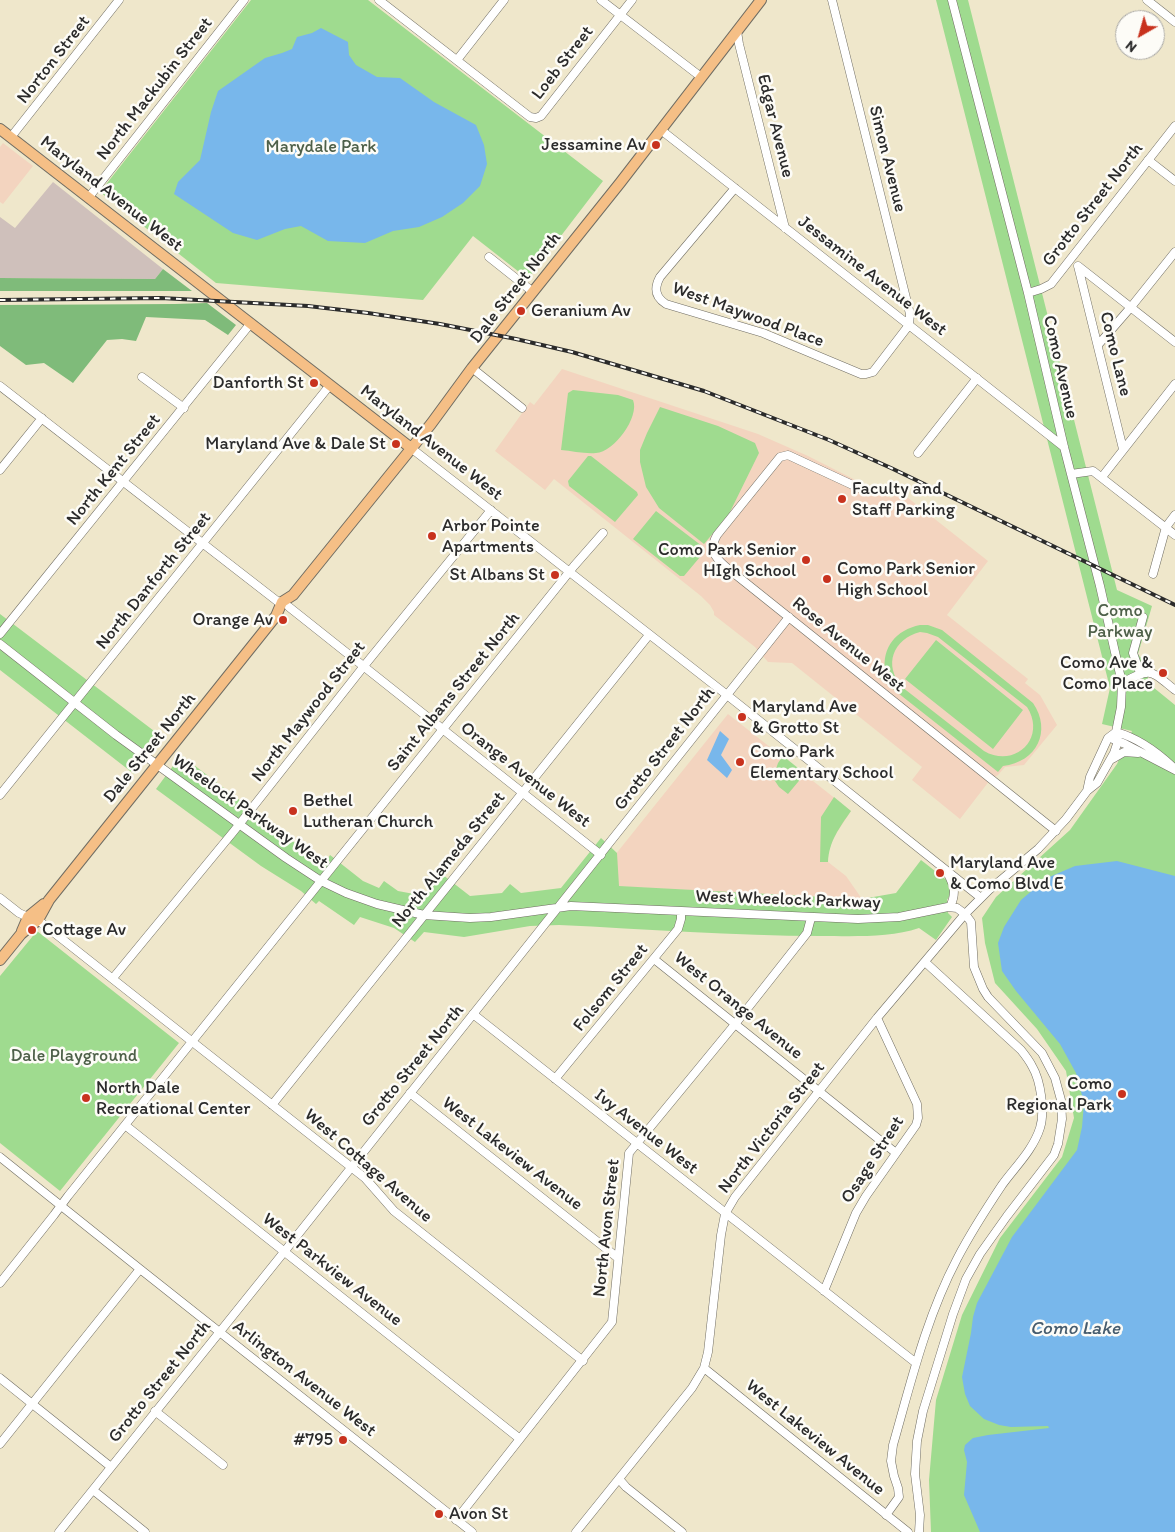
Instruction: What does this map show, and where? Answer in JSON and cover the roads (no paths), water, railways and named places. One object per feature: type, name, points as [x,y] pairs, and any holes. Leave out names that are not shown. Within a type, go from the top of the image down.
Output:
[{"type":"main road","name":"Dale Street North","points":[[0,960],[411,448],[761,0]]},
{"type":"main road","name":"Maryland Avenue West","points":[[0,129],[411,448]]},
{"type":"street","name":"Norton Street","points":[[11,137],[119,0]]},
{"type":"street","name":"North Mackubin Street","points":[[88,197],[244,0]]},
{"type":"street","points":[[379,0],[457,60],[504,0]]},
{"type":"street","points":[[388,7],[394,0]]},
{"type":"street","points":[[601,0],[701,77]]},
{"type":"street","name":"Loeb Street","points":[[457,60],[530,117],[536,118],[541,116],[632,0]]},
{"type":"street","name":"Simon Avenue","points":[[832,0],[910,314],[909,325]]},
{"type":"street","name":"Como Avenue","points":[[952,0],[1028,293],[1070,474],[1100,586],[1122,682],[1121,707],[1116,732]]},
{"type":"street","points":[[1147,0],[1175,22]]},
{"type":"street","name":"Edgar Avenue","points":[[737,31],[738,44],[785,228]]},
{"type":"street","name":"Grotto Street North","points":[[1028,293],[1051,284],[1175,126]]},
{"type":"street","name":"Jessamine Avenue West","points":[[661,130],[1064,447]]},
{"type":"street","points":[[1148,160],[1175,181]]},
{"type":"street","name":"West Maywood Place","points":[[735,188],[658,279],[656,288],[658,298],[666,304],[763,334],[864,374],[873,372],[909,325]]},
{"type":"street","points":[[1098,345],[1175,252]]},
{"type":"street","points":[[489,257],[533,292]]},
{"type":"street","points":[[1070,260],[1175,342]]},
{"type":"street","name":"Como Lane","points":[[1078,266],[1123,449]]},
{"type":"street","name":"North Kent Street","points":[[0,634],[251,323]]},
{"type":"street","points":[[472,368],[522,408]]},
{"type":"street","points":[[142,377],[184,408]]},
{"type":"street","points":[[918,453],[977,378]]},
{"type":"street","points":[[1102,476],[1175,384]]},
{"type":"street","name":"North Danforth Street","points":[[0,795],[330,385]]},
{"type":"street","name":"Orange Avenue West","points":[[0,386],[277,601],[286,605],[601,855]]},
{"type":"street","points":[[0,470],[42,418]]},
{"type":"street","name":"Maryland Avenue West","points":[[411,448],[727,695],[980,898]]},
{"type":"street","name":"Rose Avenue West","points":[[859,488],[788,455],[780,457],[717,535],[713,549],[715,556],[726,567],[1056,831]]},
{"type":"street","points":[[1070,474],[1093,471],[1102,476],[1175,535]]},
{"type":"street","name":"North Maywood Street","points":[[113,978],[491,510]]},
{"type":"street","points":[[1153,574],[1166,527],[1175,515]]},
{"type":"street","name":"Saint Albans Street North","points":[[0,1283],[192,1041],[603,533]]},
{"type":"street","name":"Grotto Street North","points":[[59,1532],[789,617]]},
{"type":"street","points":[[1140,673],[1133,653],[1143,617]]},
{"type":"street","name":"North Alameda Street","points":[[272,1105],[649,635]]},
{"type":"street","name":"Wheelock Parkway West","points":[[0,644],[157,765],[278,852],[321,881],[365,900],[424,915],[454,918],[485,918],[570,906],[666,910]]},
{"type":"street","points":[[1122,682],[1140,673],[1154,673],[1175,690]]},
{"type":"street","points":[[1087,791],[1090,777],[1108,738],[1116,732]]},
{"type":"street","points":[[1087,791],[1097,783],[1114,753],[1118,741],[1116,732]]},
{"type":"street","points":[[1116,732],[1130,736],[1140,742],[1163,757],[1175,770]]},
{"type":"street","points":[[1108,738],[1118,741],[1175,770]]},
{"type":"street","points":[[1108,762],[1124,752],[1144,754]]},
{"type":"street","name":"North Victoria Street","points":[[576,1532],[692,1388],[704,1368],[708,1352],[721,1235],[725,1214],[735,1197],[877,1018],[965,914],[980,898],[1026,860],[1056,831],[1087,791]]},
{"type":"street","points":[[919,1532],[920,1515],[916,1474],[916,1441],[923,1411],[953,1314],[966,1280],[980,1254],[1054,1155],[1058,1144],[1062,1119],[1059,1089],[1048,1062],[1035,1045],[988,996],[979,983],[974,967],[971,922],[957,908],[950,907],[955,889],[946,871]]},
{"type":"street","name":"West Cottage Avenue","points":[[0,898],[18,913],[33,919],[113,978],[365,1178],[394,1211],[583,1362]]},
{"type":"street","name":"West Wheelock Parkway","points":[[666,910],[852,919],[891,918],[950,907]]},
{"type":"street","name":"Folsom Street","points":[[555,1079],[678,929],[681,911]]},
{"type":"street","name":"North Avon Street","points":[[456,1520],[583,1362],[612,1322],[629,1153],[807,933],[811,918]]},
{"type":"street","name":"West Orange Avenue","points":[[654,959],[896,1153]]},
{"type":"street","points":[[886,1514],[898,1497],[898,1488],[891,1462],[894,1445],[916,1363],[936,1304],[956,1260],[976,1225],[1003,1184],[1029,1150],[1040,1128],[1042,1108],[1039,1086],[1033,1067],[1021,1050],[925,962]]},
{"type":"street","name":"Ivy Avenue West","points":[[473,1014],[916,1363]]},
{"type":"street","name":"Osage Street","points":[[824,1291],[856,1213],[916,1124],[918,1104],[877,1018]]},
{"type":"street","name":"West Lakeview Avenue","points":[[410,1093],[618,1258]]},
{"type":"street","name":"West Parkview Avenue","points":[[125,1125],[520,1439]]},
{"type":"street","name":"Arlington Avenue West","points":[[0,1156],[472,1532]]},
{"type":"street","points":[[0,1444],[140,1269]]},
{"type":"street","name":"West Lakeview Avenue","points":[[704,1368],[908,1532]]},
{"type":"street","points":[[0,1378],[111,1467]]},
{"type":"street","points":[[155,1411],[224,1466]]},
{"type":"street","points":[[619,1479],[626,1487],[682,1532]]},
{"type":"street","points":[[93,1490],[145,1532]]},
{"type":"water","points":[[321,28],[348,42],[349,55],[356,65],[377,77],[400,78],[434,102],[476,125],[484,145],[487,164],[480,186],[463,203],[442,217],[419,227],[393,231],[365,243],[328,241],[301,226],[285,229],[257,240],[233,233],[174,194],[178,182],[200,160],[218,91],[265,58],[292,49],[297,37],[312,33]]},
{"type":"water","points":[[720,731],[729,739],[721,755],[732,770],[727,778],[707,760]]},
{"type":"water","name":"Como Lake","points":[[1117,861],[1175,876],[1175,1532],[980,1532],[964,1495],[967,1462],[964,1450],[965,1445],[973,1438],[1049,1428],[1048,1426],[1011,1427],[999,1425],[984,1419],[970,1406],[965,1394],[962,1377],[973,1317],[977,1303],[1012,1237],[1077,1150],[1082,1127],[1084,1103],[1076,1073],[1060,1044],[1002,971],[998,943],[1004,927],[1021,900],[1047,878],[1075,866]]},
{"type":"railway","points":[[0,300],[161,298],[308,306],[440,324],[572,352],[704,391],[829,440],[1175,605]]},
{"type":"place","name":"Jessamine Av","points":[[656,145]]},
{"type":"place","name":"Geranium Av","points":[[521,311]]},
{"type":"place","name":"Danforth St","points":[[314,383]]},
{"type":"place","name":"Maryland Ave & Dale St","points":[[396,444]]},
{"type":"place","name":"Faculty and Staff Parking","points":[[842,499]]},
{"type":"place","name":"Arbor Pointe Apartments","points":[[432,536]]},
{"type":"place","name":"Como Park Senior HIgh School","points":[[806,560]]},
{"type":"place","name":"St Albans St","points":[[555,575]]},
{"type":"place","name":"Como Park Senior High School","points":[[827,579]]},
{"type":"place","name":"Orange Av","points":[[283,620]]},
{"type":"place","name":"Como Ave & Como Place","points":[[1163,673]]},
{"type":"place","name":"Maryland Ave & Grotto St","points":[[742,717]]},
{"type":"place","name":"Como Park Elementary School","points":[[740,762]]},
{"type":"place","name":"Bethel Lutheran Church","points":[[293,811]]},
{"type":"place","name":"Maryland Ave & Como Blvd E","points":[[940,873]]},
{"type":"place","name":"Cottage Av","points":[[32,930]]},
{"type":"place","name":"Como Regional Park","points":[[1122,1094]]},
{"type":"place","name":"North Dale Recreational Center","points":[[86,1098]]},
{"type":"place","name":"#795","points":[[343,1440]]},
{"type":"place","name":"Avon St","points":[[439,1514]]},
{"type":"park label","name":"Marydale Park","points":[[321,147]]},
{"type":"park label","name":"Como Parkway","points":[[1120,621]]},
{"type":"park label","name":"Dale Playground","points":[[74,1056]]}]
